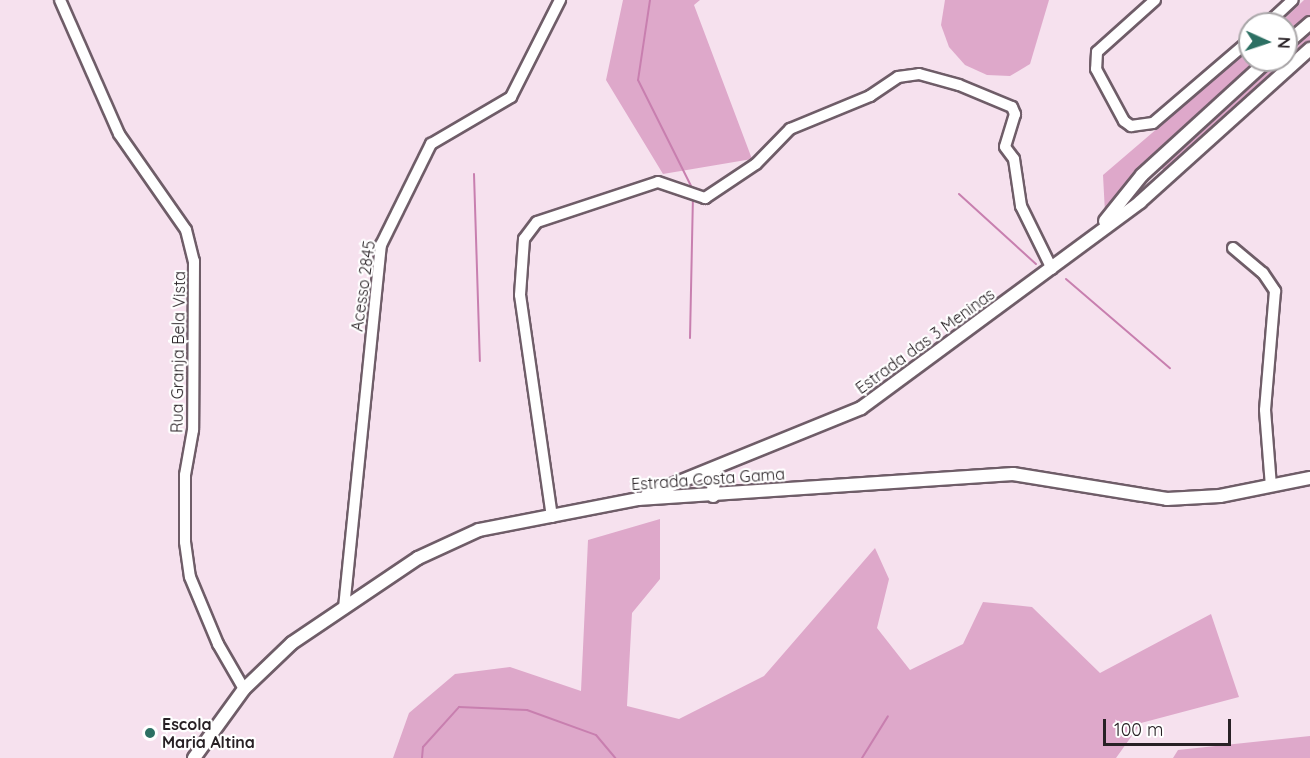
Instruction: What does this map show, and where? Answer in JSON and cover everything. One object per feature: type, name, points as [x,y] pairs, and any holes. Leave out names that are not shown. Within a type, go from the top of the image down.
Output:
[{"type":"main road","points":[[1298,33],[1310,22]]},
{"type":"main road","name":"Estrada das 3 Meninas","points":[[638,499],[861,408],[1052,269],[1173,175],[1310,49]]},
{"type":"main road","name":"Estrada das 3 Meninas","points":[[1086,242],[1142,175],[1255,72]]},
{"type":"main road","points":[[713,496],[714,469]]},
{"type":"main road","name":"Estrada Costa Gama","points":[[194,758],[244,689],[292,643],[447,541],[479,530],[638,499],[713,496],[1013,474],[1167,499],[1220,496],[1310,478]]},
{"type":"street","name":"Rua Granja Bela Vista","points":[[60,0],[119,134],[186,230],[194,284],[193,430],[185,475],[185,542],[190,577],[218,644],[244,689]]},
{"type":"street","name":"Acesso 2845","points":[[344,608],[381,245],[431,144],[511,97],[560,0]]},
{"type":"street","points":[[1155,0],[1097,52],[1096,69],[1124,121],[1131,126],[1153,123],[1238,50]]},
{"type":"street","points":[[1280,12],[1293,0]]},
{"type":"street","points":[[552,517],[519,295],[524,239],[537,222],[657,182],[705,198],[756,164],[790,129],[870,96],[898,77],[919,74],[959,84],[1012,107],[1015,114],[1005,147],[1014,159],[1021,206],[1052,269]]},
{"type":"street","points":[[1233,248],[1263,273],[1275,291],[1265,410],[1271,486]]},
{"type":"shaded area","points":[[623,0],[700,0],[694,5],[752,159],[663,174],[606,80]]},
{"type":"shaded area","points":[[945,0],[1049,0],[1030,64],[1010,76],[987,75],[965,65],[949,47],[941,25]]},
{"type":"shaded area","points":[[1304,0],[1310,0],[1310,16],[1298,27],[1298,12],[1292,12]]},
{"type":"shaded area","points":[[1310,28],[1310,45],[1298,56],[1298,39]]},
{"type":"shaded area","points":[[1238,59],[1238,72],[1249,72],[1146,164],[1105,213],[1103,175]]},
{"type":"shaded area","points":[[1262,72],[1279,72],[1168,170],[1162,169],[1163,160]]},
{"type":"shaded area","points":[[660,519],[660,579],[632,613],[627,706],[679,719],[764,676],[875,548],[889,579],[877,628],[910,670],[963,644],[983,602],[1032,607],[1100,673],[1211,614],[1239,697],[1141,723],[1116,758],[393,758],[409,713],[455,674],[510,667],[581,691],[588,540]]},
{"type":"shaded area","points":[[1310,736],[1310,758],[1173,758],[1178,750]]},
{"type":"waterway","points":[[650,0],[638,80],[693,190]]},
{"type":"waterway","points":[[474,174],[480,361]]},
{"type":"waterway","points":[[959,194],[1036,264]]},
{"type":"waterway","points":[[690,338],[693,198]]},
{"type":"waterway","points":[[1066,279],[1170,368]]},
{"type":"waterway","points":[[422,758],[423,747],[459,707],[527,710],[596,735],[615,758]]},
{"type":"waterway","points":[[862,758],[888,716]]},
{"type":"place","name":"Escola Maria Altina","points":[[150,733]]}]
